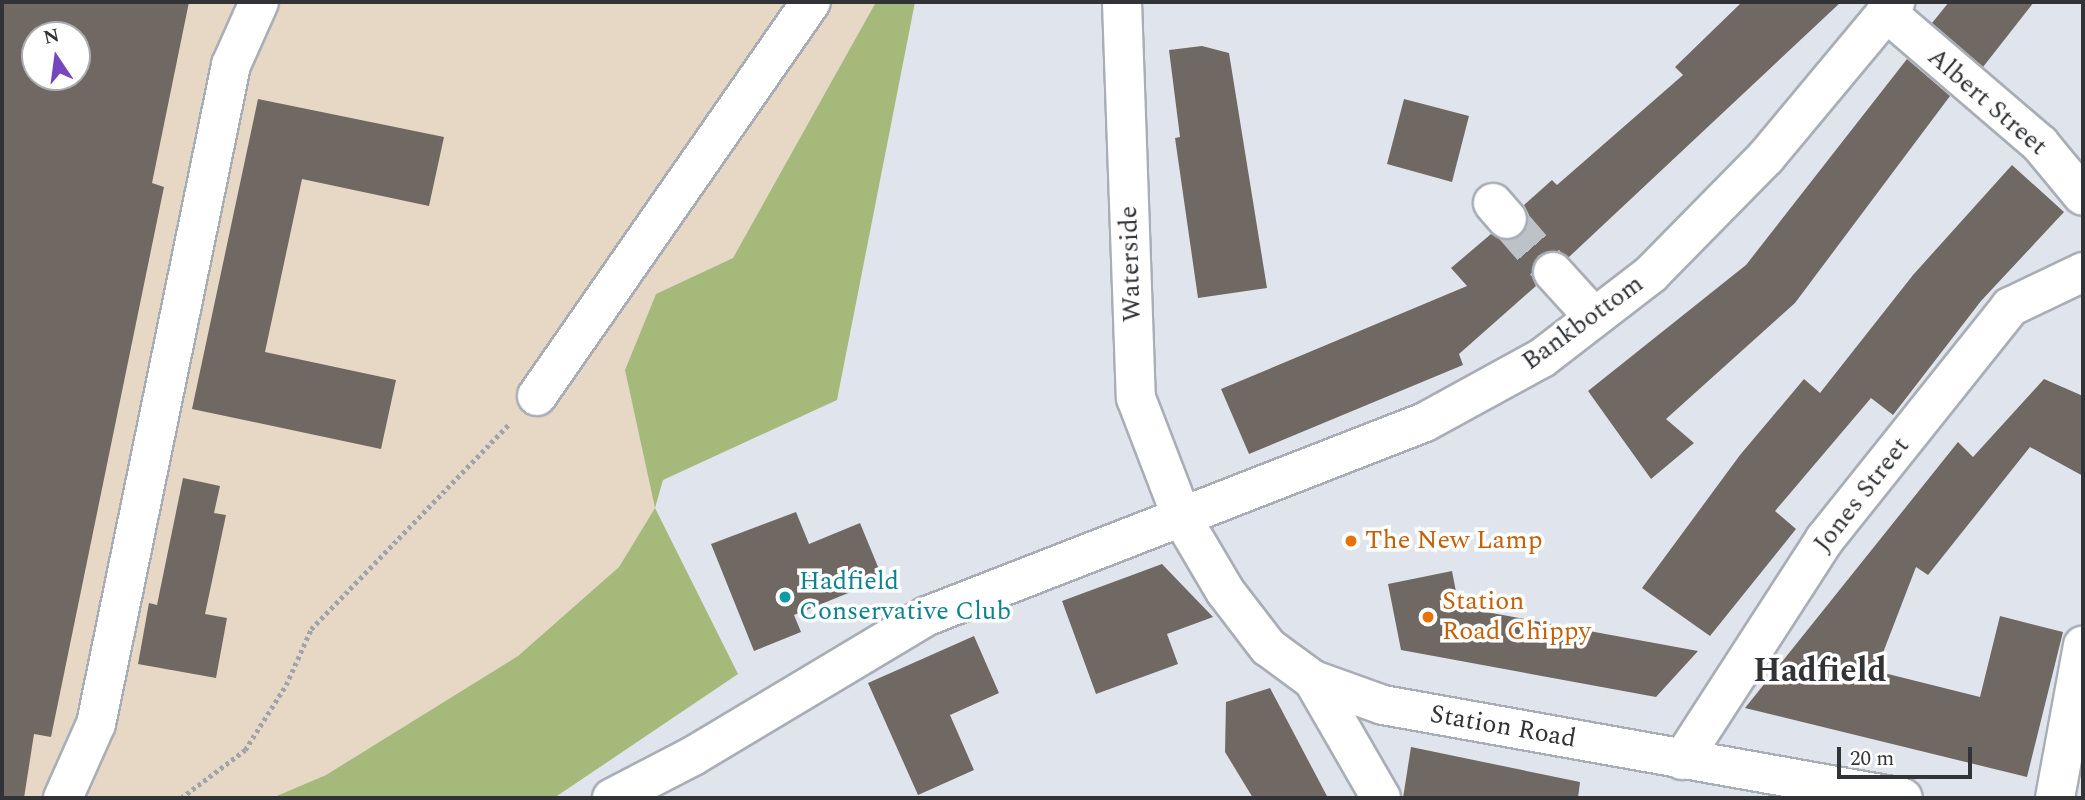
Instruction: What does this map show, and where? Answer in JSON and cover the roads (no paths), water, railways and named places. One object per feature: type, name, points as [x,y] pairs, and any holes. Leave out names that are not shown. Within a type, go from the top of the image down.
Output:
[{"type":"street","points":[[63,798],[96,724],[231,65],[259,2]]},
{"type":"street","points":[[537,396],[811,2]]},
{"type":"street","name":"Waterside","points":[[1122,2],[1136,398],[1182,518]]},
{"type":"street","name":"Bankbottom","points":[[612,798],[694,756],[927,616],[1425,422],[1542,358],[1651,274],[1766,157],[1891,7]]},
{"type":"street","name":"Albert Street","points":[[1891,7],[2040,144],[2083,196]]},
{"type":"street","points":[[1553,272],[1594,317]]},
{"type":"street","name":"Jones Street","points":[[1682,760],[1825,539],[2010,307],[2083,272]]},
{"type":"street","name":"Station Road","points":[[1182,518],[1225,591],[1268,647],[1313,680],[1383,705],[1903,798]]},
{"type":"street","points":[[2055,798],[2083,646]]},
{"type":"street","points":[[1313,680],[1381,798]]},
{"type":"tunnel","points":[[1507,219],[1553,272]]},
{"type":"place","name":"The New Lamp","points":[[1351,541]]},
{"type":"place","name":"Hadfield Conservative Club","points":[[785,597]]},
{"type":"place","name":"Station Road Chippy","points":[[1428,617]]},
{"type":"district","name":"Hadfield","points":[[1820,672]]}]
